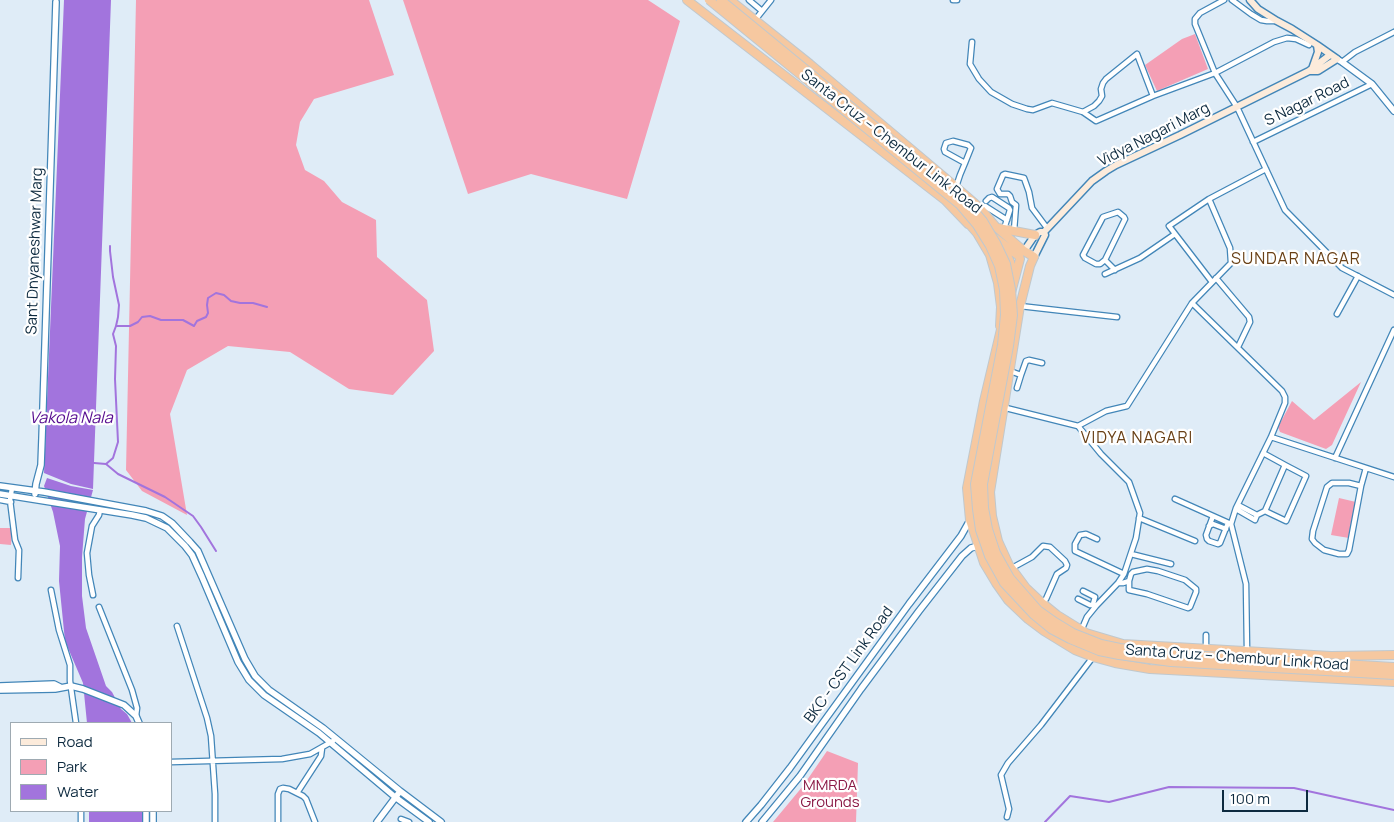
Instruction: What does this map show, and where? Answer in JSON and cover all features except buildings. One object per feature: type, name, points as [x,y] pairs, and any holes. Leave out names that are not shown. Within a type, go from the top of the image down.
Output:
[{"type":"highway","name":"Santa Cruz – Chembur Link Road","points":[[687,0],[945,200],[968,223],[987,232],[1020,259],[1000,330],[967,488],[970,520],[978,546],[988,569],[1008,600],[1044,632],[1075,650],[1115,663],[1150,669],[1394,681]]},
{"type":"highway","points":[[709,0],[960,205],[977,225],[990,246],[999,266],[1004,290],[1005,315],[1002,345],[976,484],[977,509],[980,530],[989,556],[1004,583],[1034,615],[1070,639],[1098,651],[1119,655],[1171,662],[1394,675]]},
{"type":"highway","points":[[721,0],[965,200],[983,221],[996,243],[1006,264],[1011,289],[1013,315],[983,484],[984,508],[996,553],[1010,578],[1024,595],[1044,614],[1073,633],[1101,644],[1120,648],[1171,654],[1394,667]]},
{"type":"highway","name":"Santa Cruz – Chembur Link Road","points":[[730,0],[810,64],[956,187],[983,205],[1000,228],[1024,251],[1034,257],[1020,306],[990,492],[992,516],[998,541],[1012,568],[1026,588],[1057,615],[1080,631],[1124,644],[1331,656],[1394,655]]},
{"type":"highway","points":[[795,83],[810,64]]},
{"type":"highway","points":[[983,205],[968,223],[977,233],[990,255],[998,283],[1001,307],[1000,330]]},
{"type":"highway","points":[[1000,228],[1034,235]]},
{"type":"highway","points":[[987,232],[1004,248],[1010,262],[1013,275],[1011,296]]},
{"type":"highway","points":[[1024,251],[1020,259],[1030,266]]},
{"type":"highway","points":[[1044,632],[1057,615]]},
{"type":"highway","points":[[1133,666],[1136,663],[1394,681]]},
{"type":"main road","points":[[1250,0],[1258,9],[1277,22],[1340,60]]},
{"type":"main road","points":[[1311,70],[1318,52],[1314,43]]},
{"type":"main road","points":[[1311,70],[1330,55]]},
{"type":"main road","points":[[1311,70],[1318,71],[1340,60]]},
{"type":"main road","name":"Vidya Nagari Marg","points":[[1034,235],[1046,230],[1092,181],[1116,165],[1180,136],[1311,70]]},
{"type":"main road","name":"Vidya Nagari Marg","points":[[1034,257],[1046,230]]},
{"type":"main road","points":[[1024,251],[1034,235]]},
{"type":"street","points":[[749,0],[762,11]]},
{"type":"street","points":[[754,20],[771,0]]},
{"type":"street","points":[[1224,0],[1200,13],[1195,19],[1195,24],[1215,73],[1237,107],[1285,210],[1342,268],[1394,295]]},
{"type":"street","points":[[1232,0],[1261,20],[1277,22]]},
{"type":"street","name":"Sant Dnyaneshwar Marg","points":[[35,499],[41,465],[56,2]]},
{"type":"street","points":[[1394,32],[1340,60],[1372,84],[1394,110]]},
{"type":"street","points":[[972,42],[970,64],[979,79],[991,92],[1012,104],[1027,109],[1033,110],[1052,103],[1083,112],[1096,121],[1153,96],[1215,73],[1274,42],[1287,38],[1296,39],[1309,45],[1314,43]]},
{"type":"street","points":[[1083,112],[1099,101],[1102,96],[1101,89],[1106,79],[1137,54],[1153,96]]},
{"type":"street","name":"S Nagar Road","points":[[1253,142],[1372,84]]},
{"type":"street","points":[[956,187],[965,163],[970,148],[968,145],[952,141],[946,143],[945,152],[965,163]]},
{"type":"street","points":[[1212,282],[1169,226],[1209,199],[1266,169]]},
{"type":"street","points":[[1014,231],[1016,205],[1008,194],[1000,194],[997,189],[1006,174],[1024,178],[1032,208],[1046,230]]},
{"type":"street","points":[[1000,228],[1007,220],[1009,208],[992,198],[983,205],[1007,220]]},
{"type":"street","points":[[1078,426],[1106,411],[1127,406],[1192,303],[1231,263],[1230,248],[1209,199]]},
{"type":"street","points":[[1118,212],[1125,220],[1105,260],[1100,264],[1096,264],[1083,255],[1103,217],[1118,212]]},
{"type":"street","points":[[1105,274],[1140,258],[1175,234]]},
{"type":"street","points":[[1105,260],[1115,270]]},
{"type":"street","points":[[1337,314],[1358,276]]},
{"type":"street","points":[[1216,278],[1249,317],[1250,322],[1238,347]]},
{"type":"street","points":[[1192,303],[1238,347],[1285,397],[1285,403],[1271,437],[1218,544],[1206,539],[1212,516]]},
{"type":"street","points":[[1020,306],[1117,317]]},
{"type":"street","points":[[1335,458],[1394,330]]},
{"type":"street","points":[[1017,388],[1026,361],[1042,363]]},
{"type":"street","points":[[1010,371],[1021,375]]},
{"type":"street","points":[[984,401],[1004,408],[1078,426],[1129,482],[1140,513],[1136,538],[1124,574],[1118,583],[1094,605]]},
{"type":"street","points":[[1271,437],[1394,477]]},
{"type":"street","points":[[1263,453],[1306,476],[1286,521],[1265,511]]},
{"type":"street","points":[[1237,507],[1256,517],[1265,511],[1285,465]]},
{"type":"street","points":[[1361,486],[1349,483],[1332,483],[1327,487],[1312,538],[1314,543],[1324,550],[1346,554],[1349,550],[1366,468]]},
{"type":"street","points":[[0,486],[44,492],[146,511],[162,516],[172,523],[198,552],[238,662],[249,680],[264,695],[360,758],[425,821]]},
{"type":"street","points":[[12,488],[11,499],[15,540],[19,550],[18,578]]},
{"type":"street","points":[[0,494],[11,499]]},
{"type":"street","points":[[0,500],[35,499],[146,518],[167,528],[185,546],[205,575]]},
{"type":"street","points":[[1175,499],[1230,523]]},
{"type":"street","points":[[93,595],[87,552],[92,526],[99,515],[99,510]]},
{"type":"street","points":[[1139,518],[1195,542]]},
{"type":"street","name":"BKC - CST Link Road","points":[[747,821],[762,805],[790,768],[861,669],[961,536],[970,520]]},
{"type":"street","points":[[1230,523],[1246,584],[1247,651]]},
{"type":"street","points":[[1209,526],[1213,524],[1226,529]]},
{"type":"street","points":[[1097,539],[1086,534],[1080,535],[1075,544],[1076,551],[1124,574]]},
{"type":"street","name":"BKC - CST Link Road","points":[[762,822],[800,776],[919,611],[962,556],[971,548],[978,546]]},
{"type":"street","points":[[1012,568],[1032,557],[1043,546],[1050,547],[1066,561],[1066,568],[1057,574],[1046,599],[1042,603]]},
{"type":"street","points":[[1131,554],[1171,564]]},
{"type":"street","points":[[1147,569],[1185,580],[1196,589],[1196,592],[1188,608],[1148,594],[1131,591],[1128,588],[1129,581],[1131,572],[1147,569]]},
{"type":"street","points":[[1118,583],[1129,581]]},
{"type":"street","points":[[51,590],[58,630],[70,664],[69,678],[76,722]]},
{"type":"street","points":[[1080,631],[1094,605],[1095,597],[1083,591]]},
{"type":"street","points":[[1078,599],[1094,605]]},
{"type":"street","points":[[909,604],[919,611]]},
{"type":"street","points":[[99,608],[132,690],[138,721]]},
{"type":"street","points":[[177,626],[211,736],[214,760],[215,822]]},
{"type":"street","points":[[1206,634],[1206,649]]},
{"type":"street","points":[[1007,818],[1009,809],[1001,775],[1008,763],[1041,725],[1093,657]]},
{"type":"street","points":[[861,669],[872,675]]},
{"type":"street","points":[[0,686],[54,684],[60,687]]},
{"type":"street","points":[[0,690],[55,689],[71,686],[124,705],[138,721]]},
{"type":"street","points":[[172,762],[282,759],[310,754],[334,741]]},
{"type":"street","points":[[334,741],[355,764],[441,822]]},
{"type":"street","points":[[297,793],[321,756],[322,748]]},
{"type":"street","points":[[355,764],[360,758]]},
{"type":"street","points":[[278,822],[278,794],[280,790],[289,789],[306,799],[315,822]]},
{"type":"street","points":[[377,822],[398,794]]},
{"type":"street","points":[[401,819],[409,822]]},
{"type":"green space","points":[[136,0],[369,0],[394,75],[314,99],[300,122],[296,145],[305,170],[324,181],[342,202],[376,220],[377,257],[427,300],[434,351],[393,395],[349,389],[290,352],[228,346],[187,370],[170,414],[187,515],[142,491],[126,470]]},
{"type":"green space","points":[[403,0],[648,0],[680,21],[627,199],[531,174],[468,194]]},
{"type":"green space","points":[[1195,34],[1208,69],[1157,91],[1145,65],[1182,39]]},
{"type":"green space","points":[[1361,382],[1332,445],[1326,449],[1280,432],[1278,427],[1292,401],[1314,420]]},
{"type":"green space","points":[[1339,498],[1356,502],[1349,538],[1331,535]]},
{"type":"green space","points":[[0,528],[12,528],[11,545],[0,544]]},
{"type":"green space","name":"MMRDA Grounds","points":[[827,751],[858,763],[856,822],[773,822],[803,786]]},
{"type":"water","name":"Vakola Nala","points":[[64,0],[111,0],[93,489],[71,484],[44,473]]},
{"type":"water","points":[[47,478],[71,486],[93,490],[85,519],[82,557],[82,596],[86,628],[106,686],[131,722],[87,722],[83,683],[65,641],[59,581],[60,546],[53,512],[44,486]]},
{"type":"water","points":[[89,812],[143,812],[143,822],[89,822]]},
{"type":"waterway","points":[[110,246],[113,277],[119,305],[116,326]]},
{"type":"waterway","points":[[94,463],[106,464],[113,458],[118,442],[115,379],[116,346],[113,334],[116,326],[130,326],[138,322],[142,317],[150,316],[161,320],[183,320],[194,326],[197,321],[206,317],[208,313],[208,298],[216,293],[224,295],[231,301],[253,303],[267,307]]},
{"type":"waterway","points":[[106,464],[118,474],[165,497],[193,516],[216,551]]},
{"type":"waterway","points":[[1045,822],[1070,796],[1109,802],[1169,787],[1294,788],[1394,810]]},
{"type":"district","name":"SUNDAR NAGAR","points":[[1296,260]]},
{"type":"district","name":"VIDYA NAGARI","points":[[1137,439]]}]
